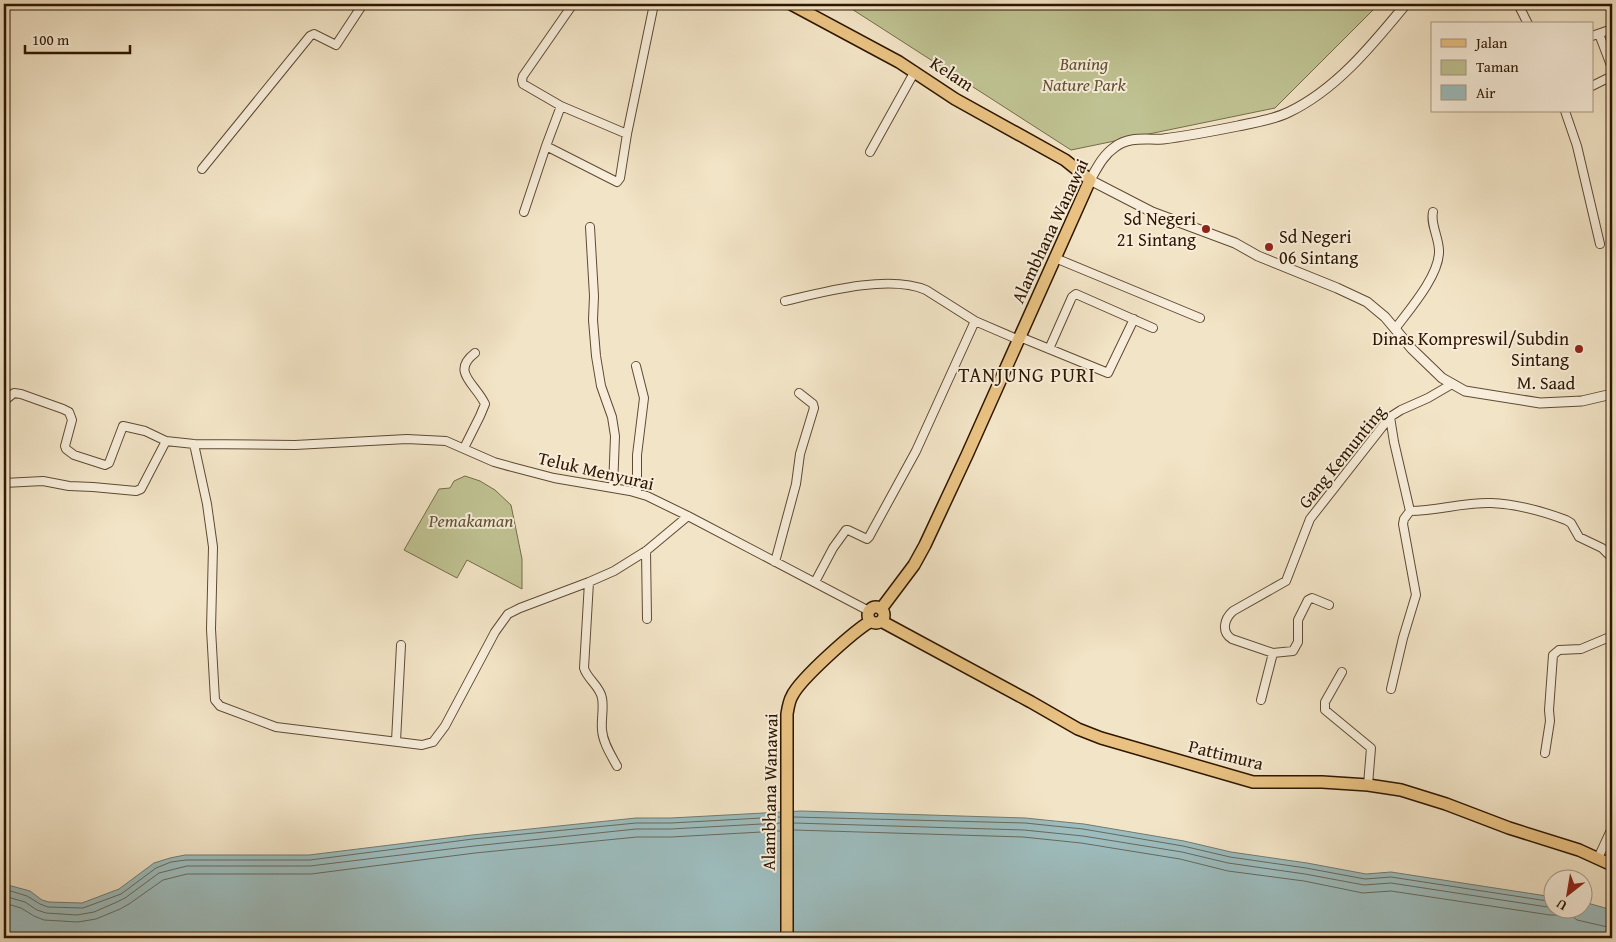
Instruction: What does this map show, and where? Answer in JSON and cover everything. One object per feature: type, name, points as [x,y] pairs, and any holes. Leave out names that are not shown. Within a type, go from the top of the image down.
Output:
[{"type":"main road","name":"Kelam","points":[[791,4],[915,71],[955,99],[1065,160],[1090,180]]},
{"type":"main road","name":"Alambhana Wanawai","points":[[787,938],[787,714],[790,702],[798,687],[849,637],[875,616],[914,565],[926,545],[1090,180]]},
{"type":"main road","name":"Pattimura","points":[[875,616],[1078,729],[1101,738],[1253,782],[1322,782],[1368,785],[1402,790],[1509,828],[1580,850],[1612,865]]},
{"type":"street","points":[[202,169],[310,36],[314,34],[336,46],[363,4]]},
{"type":"street","points":[[573,4],[522,80],[523,84],[561,106],[627,134]]},
{"type":"street","points":[[546,146],[617,182],[620,178],[627,134],[654,4]]},
{"type":"street","name":"Alambhana Wanawai","points":[[1090,180],[1105,156],[1114,147],[1131,139],[1160,139],[1204,133],[1273,119],[1298,107],[1324,91],[1356,62],[1406,4]]},
{"type":"street","points":[[1518,4],[1527,22]]},
{"type":"street","points":[[1612,29],[1595,35],[1612,68]]},
{"type":"street","points":[[870,152],[915,71]]},
{"type":"street","points":[[1594,85],[1612,76]]},
{"type":"street","points":[[524,212],[561,106]]},
{"type":"street","points":[[1564,112],[1577,146],[1600,244]]},
{"type":"street","name":"M. Saad","points":[[1090,180],[1144,209],[1235,243],[1258,256],[1367,302],[1385,317],[1412,350],[1442,378],[1466,391],[1540,404],[1591,400],[1612,394]]},
{"type":"street","points":[[1394,329],[1426,286],[1436,267],[1439,240],[1432,216],[1433,212]]},
{"type":"street","points":[[590,227],[596,356],[615,436],[613,488]]},
{"type":"street","points":[[1055,258],[1200,318]]},
{"type":"street","points":[[785,301],[838,289],[871,285],[903,285],[926,290],[975,321],[1108,373],[1134,319]]},
{"type":"street","points":[[1049,349],[1072,297],[1076,294],[1153,328]]},
{"type":"street","points":[[815,582],[833,548],[846,530],[867,538],[869,537],[916,451],[975,321]]},
{"type":"street","points":[[464,448],[485,404],[464,371],[468,358],[475,352]]},
{"type":"street","points":[[636,366],[644,398],[637,455],[637,493]]},
{"type":"street","name":"Gang Kemunting","points":[[1273,653],[1227,636],[1224,629],[1227,618],[1233,611],[1286,581],[1310,519],[1390,416],[1452,384]]},
{"type":"street","points":[[775,562],[796,484],[800,454],[814,408],[813,404],[799,393]]},
{"type":"street","name":"Teluk Menyurai","points":[[4,401],[14,394],[21,394],[69,412],[72,420],[65,446],[66,449],[74,454],[105,465],[109,463],[124,426],[145,431],[166,441],[194,444],[295,445],[425,439],[446,441],[494,462],[554,478],[637,493],[663,502],[815,582],[875,616]]},
{"type":"street","points":[[1390,416],[1410,511],[1403,524],[1416,595],[1402,638],[1391,689]]},
{"type":"street","points":[[4,484],[34,480],[69,486],[136,491],[141,489],[166,441]]},
{"type":"street","points":[[194,444],[207,504],[213,546],[211,630],[215,700],[220,706],[270,726],[422,745],[433,742],[445,726],[495,632],[508,614],[624,566],[646,551],[688,516]]},
{"type":"street","points":[[1410,511],[1427,511],[1491,503],[1521,507],[1566,520],[1571,523],[1579,538],[1602,548],[1612,558]]},
{"type":"street","points":[[646,551],[647,619]]},
{"type":"street","points":[[589,582],[584,668],[585,673],[598,689],[602,698],[603,738],[617,766]]},
{"type":"street","points":[[1261,700],[1273,653],[1289,652],[1295,649],[1298,642],[1298,620],[1310,598],[1329,605]]},
{"type":"street","points":[[1545,753],[1550,721],[1553,655],[1559,650],[1581,649],[1612,636]]},
{"type":"street","points":[[396,741],[401,645]]},
{"type":"street","points":[[1342,672],[1325,702],[1325,710],[1371,748],[1368,785]]},
{"type":"street","points":[[1598,858],[1612,828]]},
{"type":"green space","name":"Baning Nature Park","points":[[844,4],[1379,4],[1275,108],[1071,150]]},
{"type":"green space","name":"Pemakaman","points":[[465,476],[480,481],[495,490],[511,505],[522,559],[522,589],[467,560],[457,578],[404,550],[439,489],[450,488],[454,481]]},
{"type":"water","points":[[801,811],[1025,818],[1084,824],[1184,841],[1231,852],[1366,874],[1391,872],[1544,896],[1544,920],[1594,920],[1594,905],[1612,910],[1612,938],[4,938],[4,884],[30,891],[42,900],[49,902],[82,903],[119,889],[154,863],[185,855],[309,855],[472,835],[636,818]]},
{"type":"place","name":"Sd Negeri 21 Sintang","points":[[1206,229]]},
{"type":"place","name":"Sd Negeri 06 Sintang","points":[[1269,247]]},
{"type":"place","name":"Dinas Kompreswil/Subdin Sintang","points":[[1579,349]]},
{"type":"district","name":"TANJUNG PURI","points":[[1027,375]]}]
